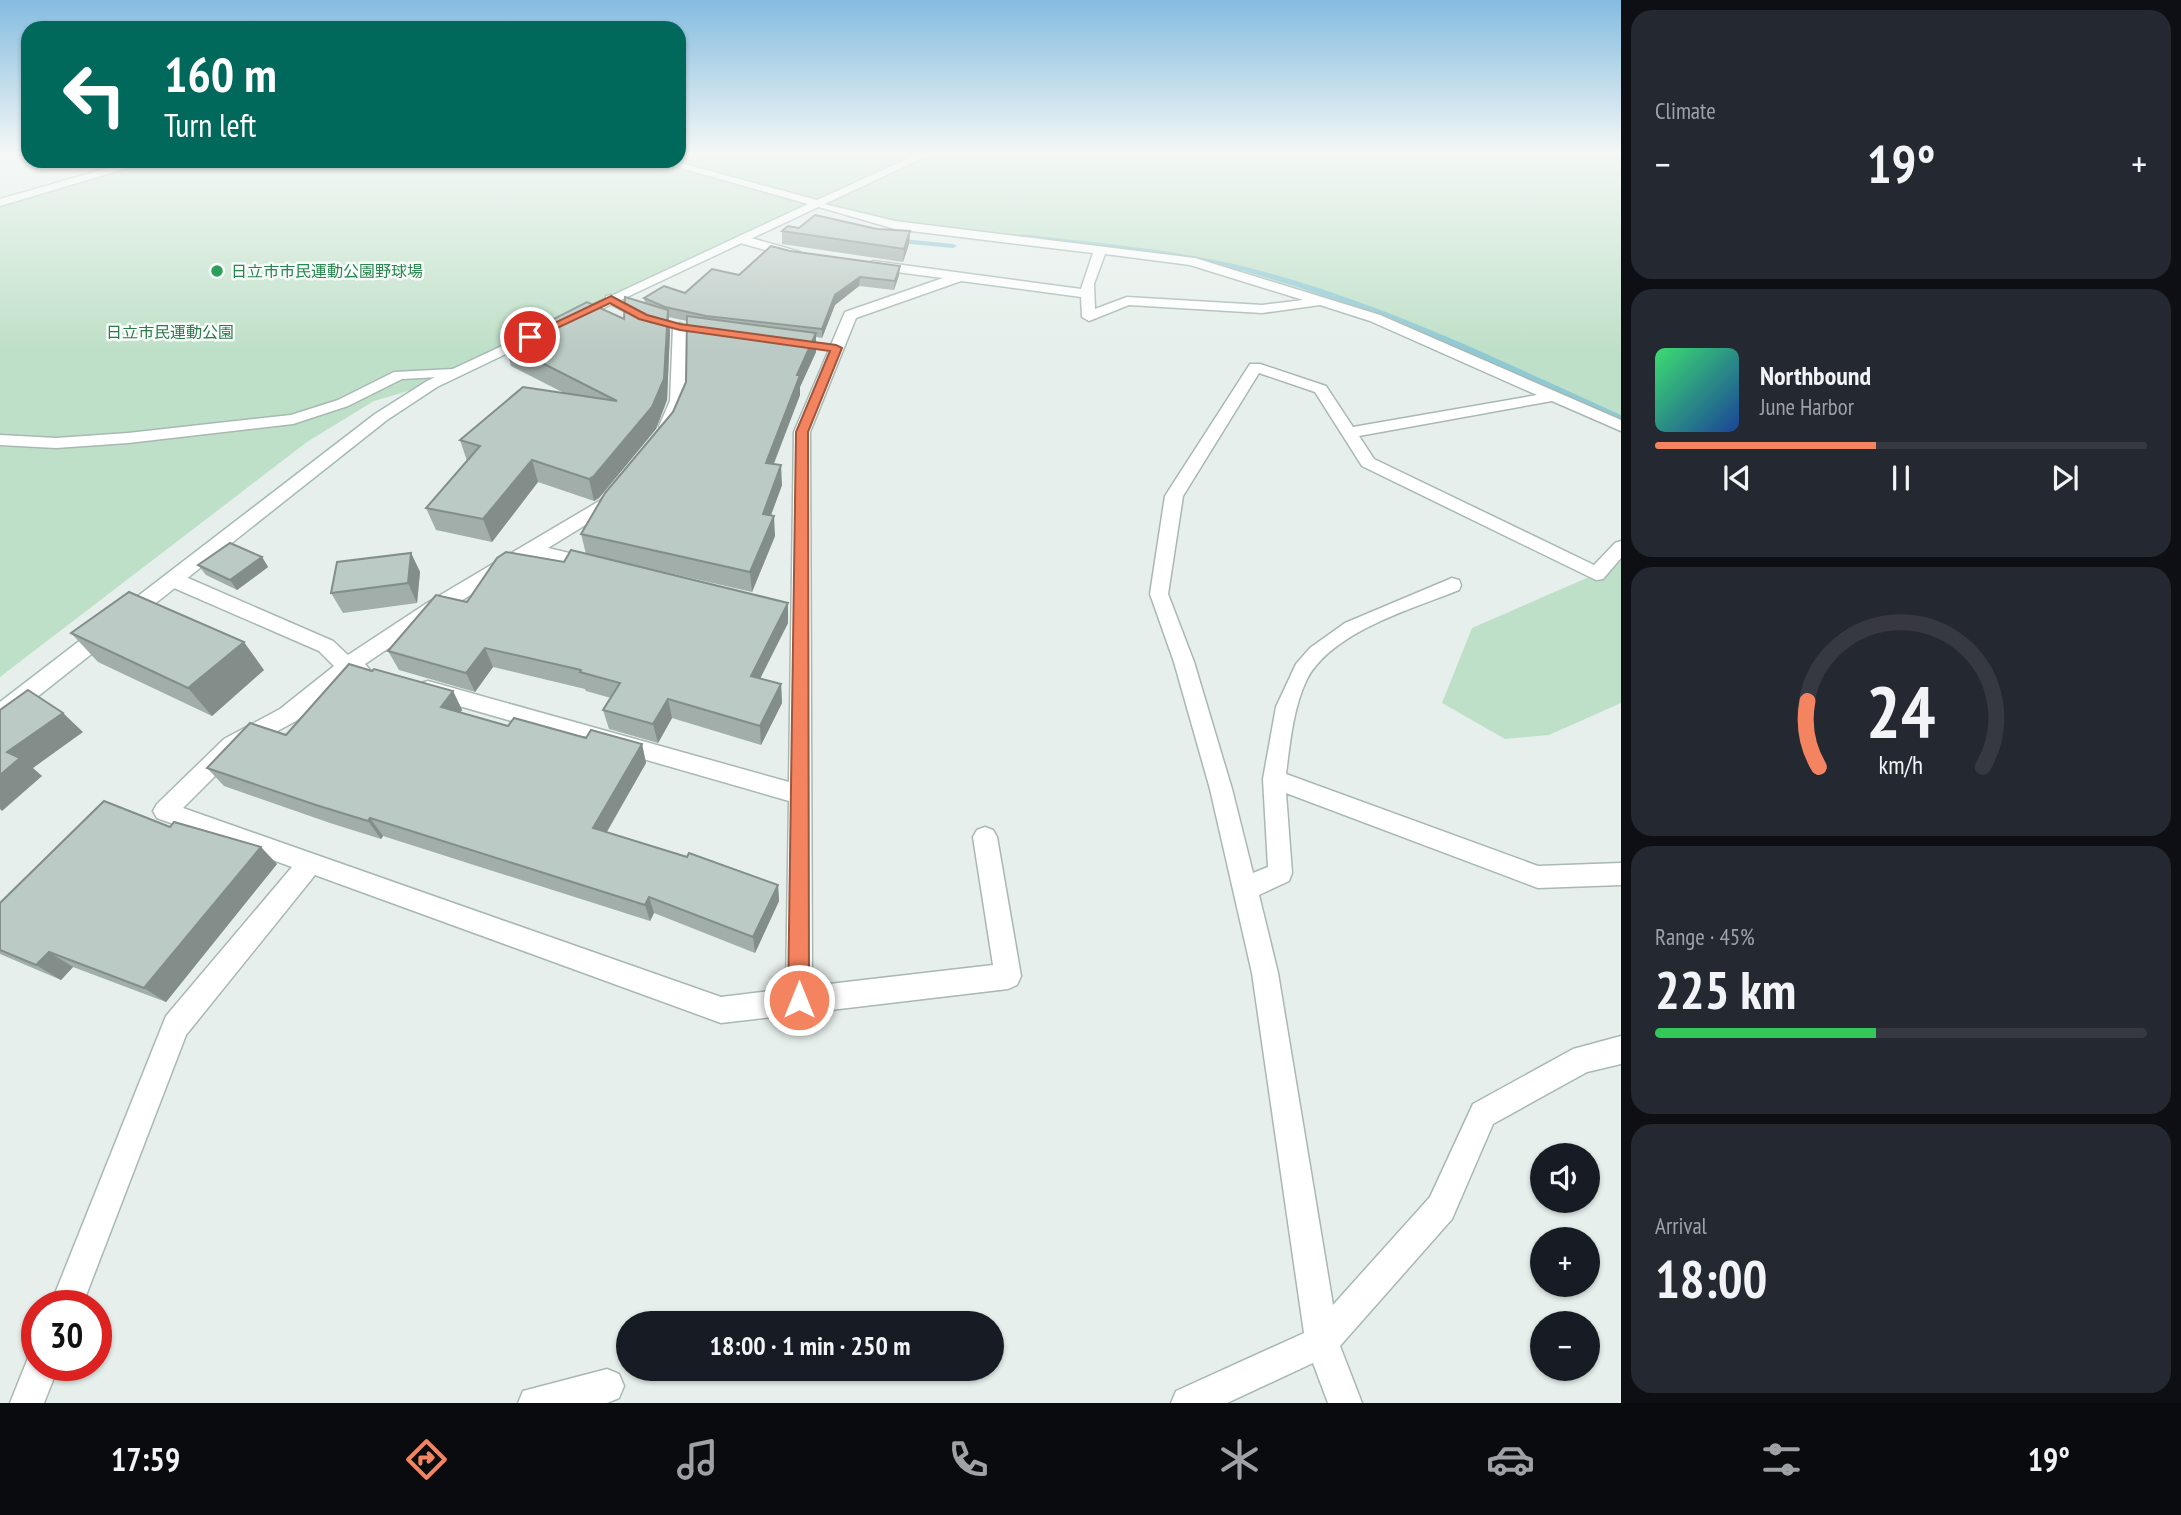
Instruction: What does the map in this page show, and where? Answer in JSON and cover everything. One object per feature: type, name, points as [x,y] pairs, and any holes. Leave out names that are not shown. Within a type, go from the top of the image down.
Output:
[{"type":"street","points":[[0,715],[356,435],[415,394],[453,373],[784,218]]},
{"type":"street","points":[[866,218],[895,225],[1191,261],[1375,318],[1621,426]]},
{"type":"street","points":[[741,239],[804,256]]},
{"type":"street","points":[[1101,249],[1087,284],[1089,317],[1127,301],[1262,309],[1323,301]]},
{"type":"street","points":[[856,263],[1088,295]]},
{"type":"street","points":[[799,1000],[800,795],[794,612],[802,432],[830,348],[850,314],[959,277]]},
{"type":"street","points":[[611,299],[643,317],[686,328],[678,401],[658,441]]},
{"type":"street","points":[[1345,1403],[1322,1342],[1265,973],[1220,789],[1184,662],[1159,594],[1174,496],[1255,367],[1321,389],[1368,462],[1596,574],[1621,547]]},
{"type":"street","points":[[0,440],[56,443],[173,434],[293,419],[343,403],[399,375],[453,373]]},
{"type":"street","points":[[1347,433],[1555,396]]},
{"type":"street","points":[[629,478],[607,504],[434,608],[347,666],[288,715],[232,745],[165,811],[721,1010],[1008,976],[985,836]]},
{"type":"street","points":[[531,550],[612,569]]},
{"type":"street","points":[[174,580],[326,646],[347,666],[374,674]]},
{"type":"street","points":[[1245,890],[1280,873],[1274,779],[1283,719],[1302,670],[1331,640],[1452,585]]},
{"type":"street","points":[[414,685],[800,795]]},
{"type":"street","points":[[1274,779],[1538,877],[1621,874]]},
{"type":"street","points":[[72,1290],[176,1026],[310,863]]},
{"type":"street","points":[[1188,1403],[1322,1342],[1441,1208],[1483,1114],[1583,1059],[1621,1049]]},
{"type":"street","points":[[27,1403],[36,1381]]},
{"type":"street","points":[[535,1403],[607,1386]]},
{"type":"green space","name":"日立市民運動公園","points":[[0,218],[783,218],[432,384],[374,401],[307,442],[0,677]]},
{"type":"green space","name":"日立市民運動公園","points":[[872,218],[1621,218],[1621,426],[1375,318],[1191,261],[895,225]]},
{"type":"green space","points":[[1621,547],[1621,703],[1549,735],[1505,739],[1442,703],[1472,628],[1596,574]]},
{"type":"building","points":[[811,218],[830,218],[877,229],[910,231],[904,249],[782,231],[788,226],[799,228]]},
{"type":"building","points":[[771,246],[900,266],[895,281],[860,277],[835,295],[822,329],[706,316],[665,307],[644,298],[664,286],[685,293],[712,269],[739,275]]},
{"type":"building","points":[[625,297],[668,310],[664,379],[652,407],[594,476],[589,479],[532,460],[483,519],[426,508],[480,446],[460,440],[523,387],[617,401],[505,344],[587,302],[624,319]]},
{"type":"building","points":[[687,316],[816,333],[797,375],[800,375],[766,463],[781,465],[763,514],[774,516],[750,572],[581,534],[605,493],[673,412],[686,382]]},
{"type":"building","points":[[230,543],[262,557],[230,580],[198,565]]},
{"type":"building","points":[[571,550],[788,603],[751,676],[781,684],[760,726],[668,699],[653,724],[603,710],[620,683],[580,672],[581,670],[485,648],[466,673],[388,651],[436,595],[467,602],[497,558],[506,552],[564,562]]},
{"type":"building","points":[[411,553],[408,583],[331,593],[337,562]]},
{"type":"building","points":[[129,592],[244,642],[188,688],[71,633]]},
{"type":"building","points":[[349,664],[453,691],[441,707],[508,726],[514,718],[586,738],[591,730],[642,744],[593,828],[687,857],[689,853],[778,885],[753,937],[649,897],[645,905],[370,818],[368,821],[316,805],[207,768],[250,723],[286,735]]},
{"type":"building","points":[[28,690],[63,713],[7,752],[20,758],[0,775],[0,710]]},
{"type":"building","points":[[104,801],[170,827],[174,822],[261,847],[144,988],[49,952],[36,965],[0,950],[0,903]]},
{"type":"waterway","points":[[1021,236],[1189,257],[1301,285],[1463,347],[1621,418]]},
{"type":"waterway","points":[[893,240],[953,246]]},
{"type":"place","name":"日立市市民運動公園野球場","points":[[217,271]]},
{"type":"route","points":[[530,337],[611,299],[643,317],[680,327],[836,348],[802,432],[799,1000]]}]
